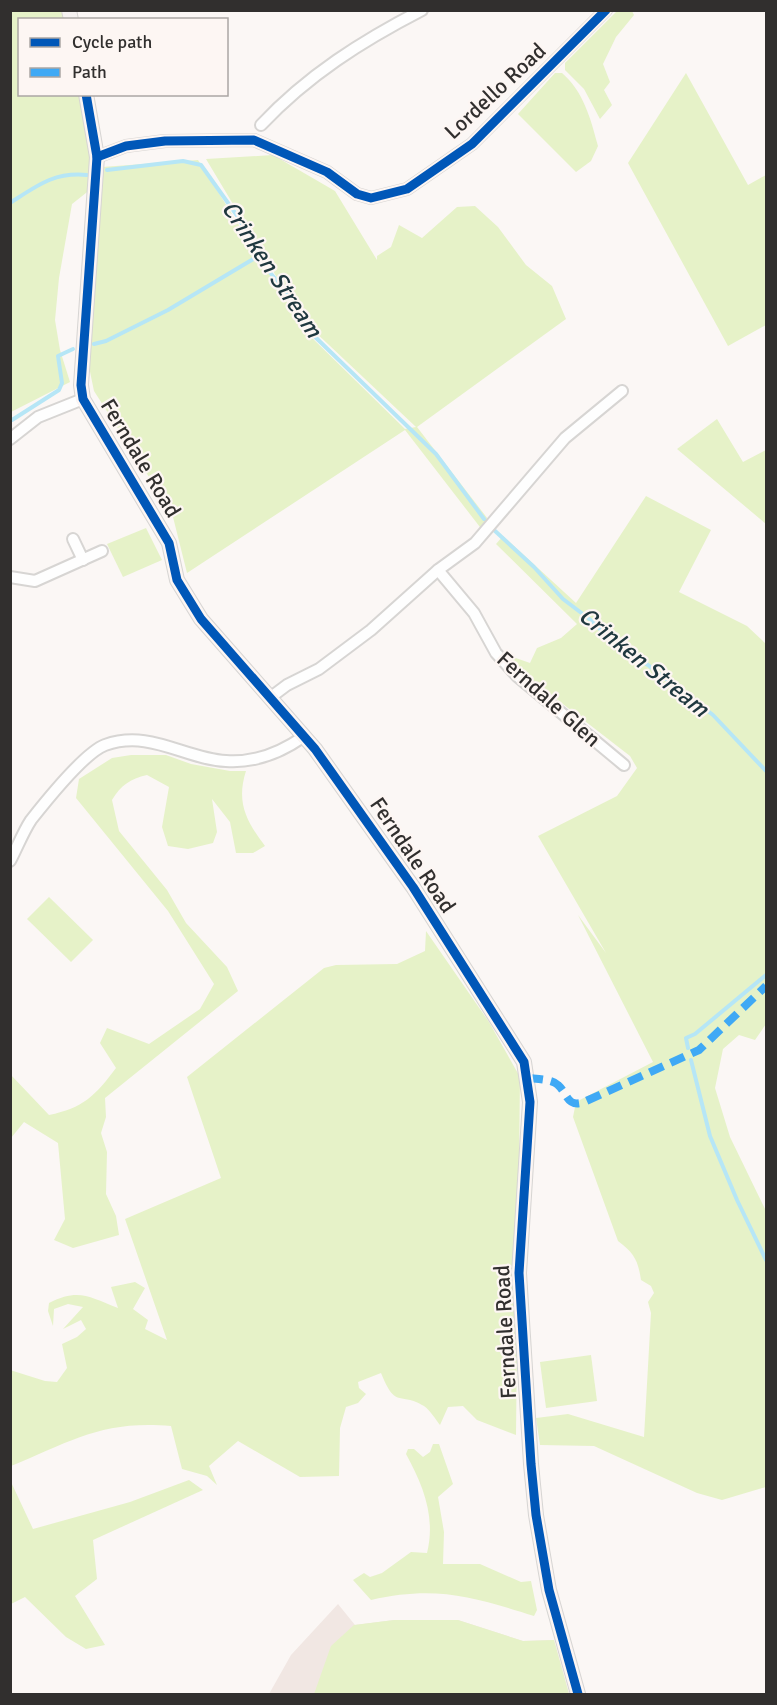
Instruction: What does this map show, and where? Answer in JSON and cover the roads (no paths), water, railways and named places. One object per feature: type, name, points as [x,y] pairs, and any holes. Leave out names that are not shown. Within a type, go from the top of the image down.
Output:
[{"type":"street","points":[[261,125],[280,105],[356,45],[422,10]]},
{"type":"street","name":"Lordello Road","points":[[97,157],[126,146],[165,141],[254,140],[327,172],[357,194],[371,198],[407,189],[472,144],[606,10]]},
{"type":"street","name":"Ferndale Road","points":[[86,96],[97,157],[81,385],[82,399],[169,543],[177,580],[201,619],[321,757],[413,887],[524,1062],[530,1102],[519,1273],[531,1464],[536,1515],[549,1590],[578,1695]]},
{"type":"street","points":[[271,697],[287,685],[319,669],[371,630],[438,570],[475,543],[565,438],[622,391]]},
{"type":"street","points":[[10,439],[38,417],[82,399]]},
{"type":"street","points":[[73,539],[83,560]]},
{"type":"street","points":[[10,577],[35,581],[102,551]]},
{"type":"street","name":"Ferndale Glen","points":[[438,570],[474,613],[496,654],[517,676],[624,765]]},
{"type":"street","points":[[10,861],[30,822],[76,767],[105,745],[139,740],[171,745],[225,761],[257,759],[284,750],[303,737]]},
{"type":"waterway","name":"Crinken Stream","points":[[107,170],[183,161],[201,165],[238,217],[267,269],[295,302],[311,333],[436,454],[484,519]]},
{"type":"waterway","name":"Crinken Stream","points":[[10,203],[47,181],[65,176],[87,175]]},
{"type":"waterway","points":[[94,344],[106,341],[168,310],[260,255]]},
{"type":"waterway","points":[[12,420],[59,390],[62,383],[58,356],[73,349]]},
{"type":"waterway","name":"Crinken Stream","points":[[494,530],[534,567],[563,599],[592,621],[615,644],[648,665],[713,715],[766,771]]},
{"type":"waterway","points":[[688,1048],[686,1038],[695,1034],[766,975]]},
{"type":"waterway","points":[[691,1060],[710,1136],[766,1260]]}]
